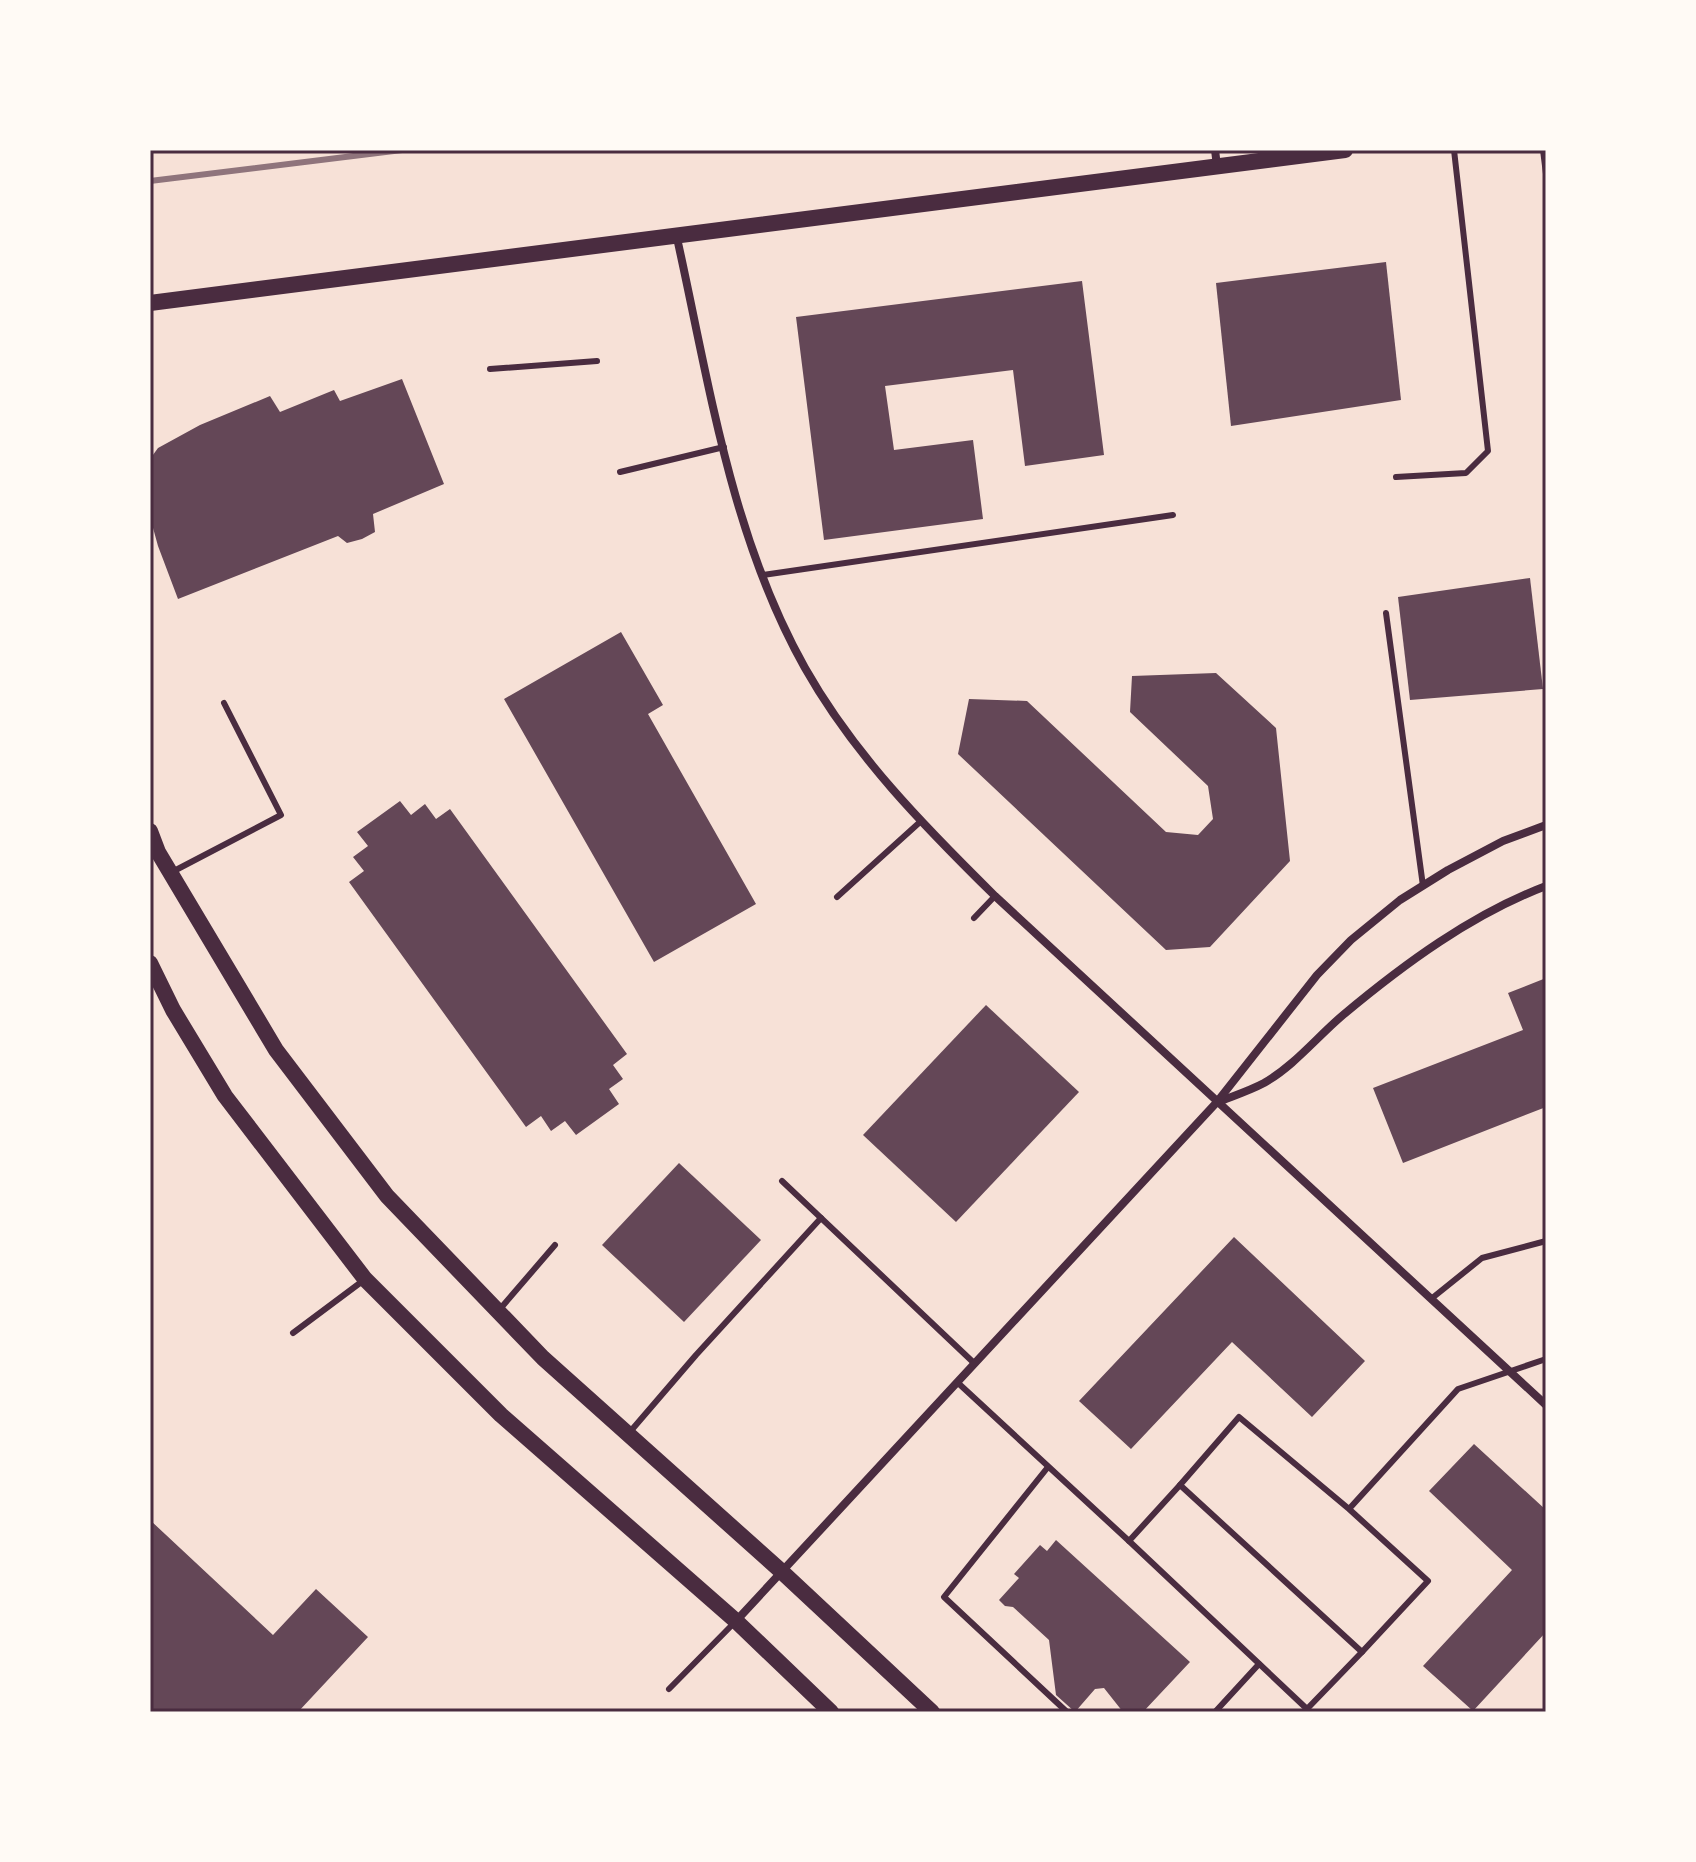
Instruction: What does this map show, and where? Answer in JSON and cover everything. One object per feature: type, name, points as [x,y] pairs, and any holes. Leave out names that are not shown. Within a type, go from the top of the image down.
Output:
[{"type":"main road","points":[[150,303],[677,238],[1216,158],[1345,150]]},
{"type":"main road","points":[[150,831],[158,852],[276,1050],[387,1196],[543,1358],[781,1571],[932,1712]]},
{"type":"main road","points":[[150,963],[173,1010],[225,1096],[365,1279],[501,1415],[736,1621],[831,1712]]},
{"type":"street","points":[[677,238],[732,483],[763,575],[784,629],[806,670],[858,749],[920,822],[995,896],[1546,1405]]},
{"type":"street","points":[[736,1621],[1217,1102],[1317,975],[1351,940],[1400,900],[1423,886],[1503,841],[1546,825]]},
{"type":"street","points":[[1217,1102],[1264,1083],[1292,1062],[1342,1015],[1433,947],[1477,919],[1546,886]]},
{"type":"lane","points":[[1396,477],[1466,473],[1488,451],[1454,150]]},
{"type":"lane","points":[[1543,150],[1546,174]]},
{"type":"lane","points":[[490,369],[597,361]]},
{"type":"lane","points":[[620,472],[724,447]]},
{"type":"lane","points":[[763,575],[1173,515]]},
{"type":"lane","points":[[1386,613],[1423,886]]},
{"type":"lane","points":[[170,872],[281,815],[224,703]]},
{"type":"lane","points":[[837,897],[920,822]]},
{"type":"lane","points":[[974,918],[995,896]]},
{"type":"lane","points":[[782,1181],[974,1363]]},
{"type":"lane","points":[[628,1434],[821,1218]]},
{"type":"lane","points":[[1431,1299],[1482,1258],[1546,1241]]},
{"type":"lane","points":[[498,1312],[555,1245]]},
{"type":"lane","points":[[293,1333],[365,1279]]},
{"type":"lane","points":[[1349,1509],[1458,1389],[1546,1359]]},
{"type":"lane","points":[[957,1382],[1307,1709],[1428,1581],[1349,1509],[1239,1417],[1129,1541]]},
{"type":"lane","points":[[1048,1467],[944,1597],[1067,1712]]},
{"type":"lane","points":[[1180,1485],[1362,1652]]},
{"type":"lane","points":[[669,1689],[736,1621]]},
{"type":"lane","points":[[1215,1712],[1259,1664]]},
{"type":"building","points":[[1386,262],[1401,400],[1231,426],[1216,283]]},
{"type":"building","points":[[1082,281],[1104,455],[1025,466],[1013,370],[885,386],[894,450],[973,440],[983,519],[824,540],[796,317]]},
{"type":"building","points":[[402,379],[444,484],[373,514],[375,532],[362,539],[347,543],[338,536],[178,599],[150,517],[150,459],[158,448],[200,425],[270,396],[280,412],[334,390],[340,401]]},
{"type":"building","points":[[1530,578],[1543,689],[1410,700],[1398,597]]},
{"type":"building","points":[[621,632],[663,705],[648,714],[756,904],[654,962],[504,699]]},
{"type":"building","points":[[1216,673],[1276,728],[1290,861],[1210,947],[1166,950],[958,754],[969,699],[1027,701],[1166,832],[1198,835],[1213,819],[1208,786],[1130,712],[1132,676]]},
{"type":"building","points":[[400,801],[411,815],[425,804],[436,819],[450,809],[627,1054],[613,1065],[623,1079],[609,1089],[619,1104],[576,1135],[565,1121],[551,1131],[541,1116],[526,1127],[349,882],[364,871],[353,857],[368,846],[357,832]]},
{"type":"building","points":[[1546,978],[1546,1107],[1403,1163],[1373,1088],[1523,1030],[1508,993]]},
{"type":"building","points":[[986,1005],[1079,1092],[956,1222],[863,1135]]},
{"type":"building","points":[[679,1163],[761,1240],[684,1322],[602,1245]]},
{"type":"building","points":[[1234,1237],[1365,1361],[1312,1417],[1232,1342],[1131,1449],[1079,1401]]},
{"type":"building","points":[[1474,1444],[1546,1510],[1546,1632],[1473,1711],[1423,1666],[1512,1570],[1429,1491]]},
{"type":"building","points":[[150,1520],[273,1635],[316,1589],[368,1637],[298,1712],[150,1712]]},
{"type":"building","points":[[1056,1540],[1190,1662],[1143,1712],[1123,1712],[1104,1688],[1095,1689],[1075,1712],[1056,1695],[1049,1640],[1013,1607],[1005,1606],[999,1600],[1019,1578],[1014,1574],[1040,1545],[1047,1551]]},
{"type":"railway","points":[[150,181],[402,150]]}]
